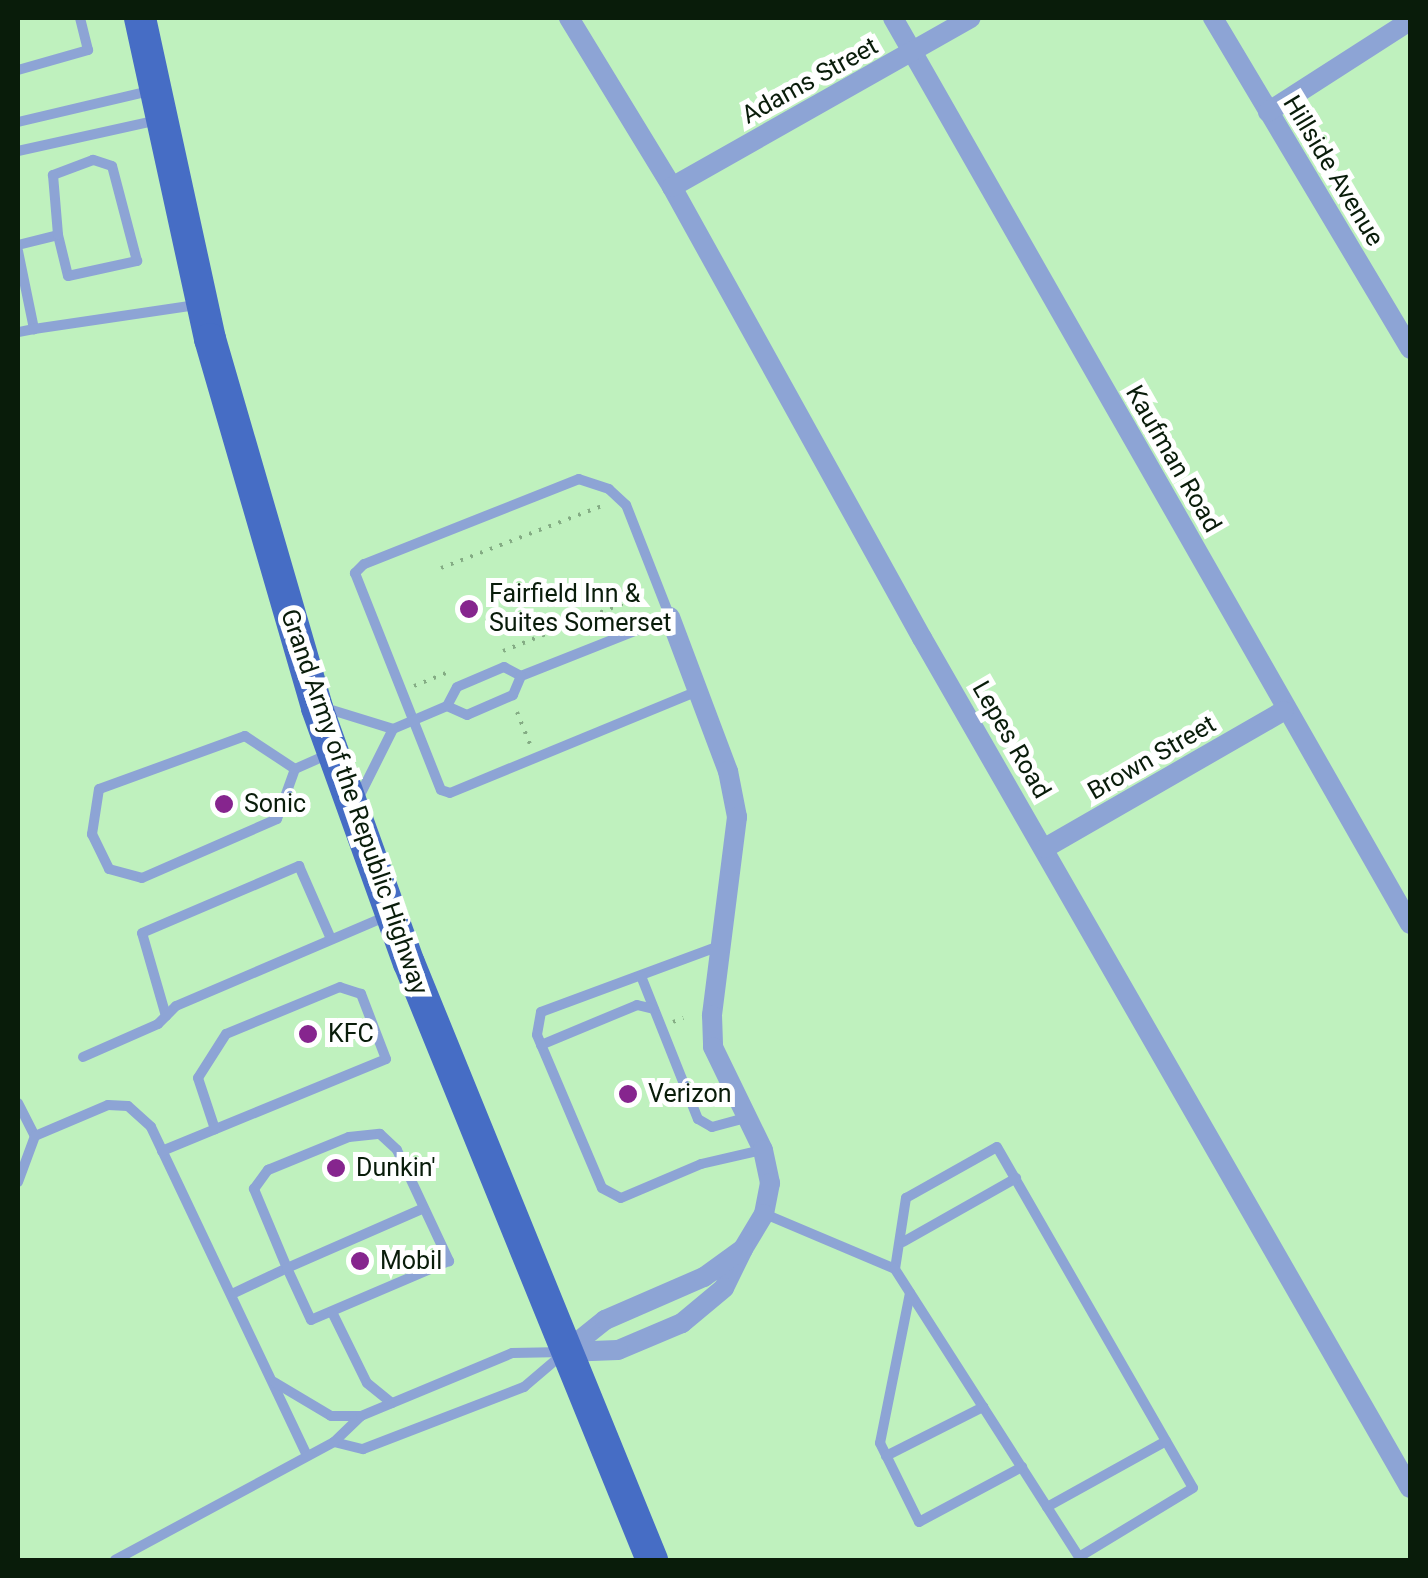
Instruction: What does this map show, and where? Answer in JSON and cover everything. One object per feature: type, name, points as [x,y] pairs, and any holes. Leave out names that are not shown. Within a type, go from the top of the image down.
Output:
[{"type":"main road","name":"Grand Army of the Republic Highway","points":[[140,18],[202,304],[316,706],[391,914],[652,1560]]},
{"type":"street","name":"Lepes Road","points":[[569,18],[672,187],[1410,1488]]},
{"type":"street","name":"Kaufman Road","points":[[893,18],[1283,710],[1410,924]]},
{"type":"street","name":"Adams Street","points":[[672,187],[972,18]]},
{"type":"street","name":"Hillside Avenue","points":[[1213,18],[1410,350]]},
{"type":"street","points":[[1268,112],[1410,21]]},
{"type":"street","points":[[565,1352],[618,1350],[682,1323],[724,1288],[764,1214],[770,1183],[762,1150],[714,1047],[737,816],[728,771],[670,617]]},
{"type":"street","name":"Brown Street","points":[[1045,848],[1283,710]]},
{"type":"street","points":[[565,1352],[605,1320],[704,1276],[743,1249]]},
{"type":"lane","points":[[18,70],[88,50],[80,18]]},
{"type":"lane","points":[[18,122],[157,104]]},
{"type":"lane","points":[[18,151],[157,104]]},
{"type":"lane","points":[[93,160],[112,166],[137,260],[68,276],[58,235],[52,175],[93,160]]},
{"type":"lane","points":[[34,329],[18,248],[58,235]]},
{"type":"lane","points":[[18,332],[202,304]]},
{"type":"lane","points":[[447,706],[467,715],[513,695],[521,676],[670,617],[635,520],[617,496],[579,479],[546,488],[358,568],[355,579],[444,794],[697,691]]},
{"type":"lane","points":[[316,706],[393,729],[447,706],[457,687],[504,667],[521,676]]},
{"type":"lane","points":[[352,811],[393,729]]},
{"type":"lane","points":[[295,769],[245,736],[98,789],[92,834],[109,869],[142,878],[277,819],[295,769],[332,753]]},
{"type":"lane","points":[[166,1016],[142,932],[300,866],[332,940]]},
{"type":"lane","points":[[83,1057],[391,914]]},
{"type":"lane","points":[[722,945],[541,1012],[541,1046],[602,1188],[621,1198],[701,1164],[762,1150]]},
{"type":"lane","points":[[641,976],[698,1120],[712,1127],[746,1118]]},
{"type":"lane","points":[[162,1151],[386,1059],[362,994],[340,988],[226,1034],[198,1078],[215,1129]]},
{"type":"lane","points":[[541,1046],[638,1005],[654,1009]]},
{"type":"lane","points":[[18,1103],[35,1136]]},
{"type":"lane","points":[[18,1182],[35,1136],[108,1105],[128,1106],[151,1127],[307,1455]]},
{"type":"lane","points":[[380,1134],[397,1150],[420,1210],[449,1262],[311,1320],[254,1190],[268,1170],[349,1137],[380,1134]]},
{"type":"lane","points":[[764,1214],[895,1269],[1079,1558],[1193,1488],[998,1147],[906,1198],[903,1242],[895,1269]]},
{"type":"lane","points":[[903,1242],[1016,1178]]},
{"type":"lane","points":[[232,1294],[420,1210]]},
{"type":"lane","points":[[910,1292],[880,1444],[919,1522],[1022,1467]]},
{"type":"lane","points":[[332,1312],[367,1383],[392,1403]]},
{"type":"lane","points":[[115,1560],[334,1442],[361,1416],[512,1354],[565,1352]]},
{"type":"lane","points":[[334,1442],[362,1449],[524,1386],[565,1352]]},
{"type":"lane","points":[[274,1381],[331,1416],[361,1416]]},
{"type":"lane","points":[[886,1456],[983,1407]]},
{"type":"lane","points":[[1047,1508],[1166,1441]]},
{"type":"path","points":[[441,568],[603,504],[609,509]]},
{"type":"path","points":[[500,652],[647,594],[640,576]]},
{"type":"path","points":[[406,675],[411,687],[458,668]]},
{"type":"path","points":[[516,710],[532,749]]},
{"type":"place","name":"Fairfield Inn & Suites Somerset","points":[[469,609]]},
{"type":"place","name":"Sonic","points":[[224,804]]},
{"type":"place","name":"KFC","points":[[308,1034]]},
{"type":"place","name":"Verizon","points":[[628,1094]]},
{"type":"place","name":"Dunkin'","points":[[336,1168]]},
{"type":"place","name":"Mobil","points":[[360,1261]]}]
